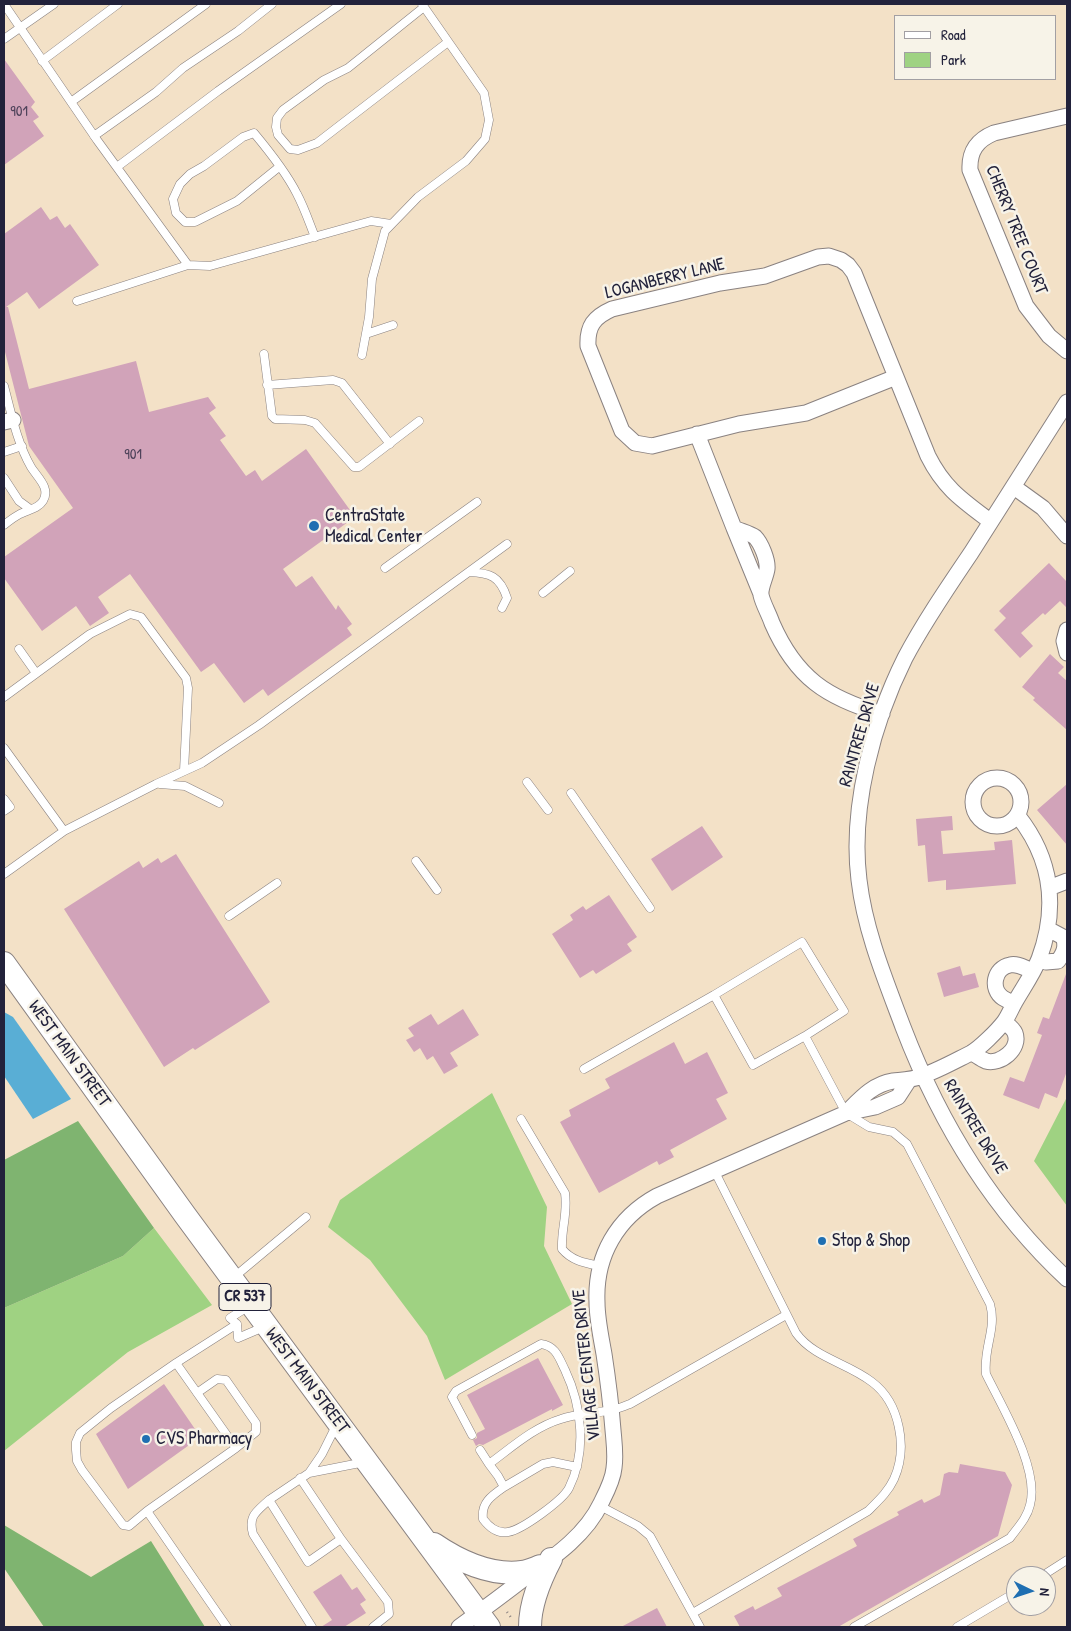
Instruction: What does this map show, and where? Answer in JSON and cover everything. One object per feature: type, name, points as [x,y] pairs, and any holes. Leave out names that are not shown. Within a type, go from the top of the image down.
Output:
[{"type":"main road","name":"WEST MAIN STREET","points":[[4,963],[266,1326],[422,1536],[491,1620]]},
{"type":"main road","points":[[422,1536],[454,1557],[475,1566],[494,1570],[524,1572],[546,1562]]},
{"type":"main road","points":[[530,1627],[536,1594],[546,1562]]},
{"type":"street","name":"CHERRY TREE COURT","points":[[1067,116],[994,133],[985,137],[972,151],[969,160],[970,170],[1026,306],[1048,336],[1067,351]]},
{"type":"street","name":"LOGANBERRY LANE","points":[[896,377],[806,413],[739,424],[652,446],[635,443],[627,437],[616,418],[588,346],[587,336],[590,327],[601,314],[612,309],[720,283],[764,276],[786,270],[818,257],[829,256],[841,260],[854,273],[936,472],[950,489],[990,521]]},
{"type":"street","name":"RAINTREE DRIVE","points":[[1067,402],[906,656],[882,714],[866,768],[858,822],[859,878],[869,930],[880,968],[912,1049],[916,1078],[941,1112],[982,1179],[1002,1207],[1035,1246],[1067,1279]]},
{"type":"street","points":[[697,434],[734,528],[754,537],[764,556],[767,567],[761,594],[779,638],[790,657],[823,690],[844,702],[882,714]]},
{"type":"street","points":[[1014,487],[1043,508],[1067,536]]},
{"type":"street","points":[[1067,630],[1064,641],[1067,653]]},
{"type":"street","name":"VILLAGE CENTER DRIVE","points":[[459,1627],[491,1620],[546,1562],[578,1535],[600,1506],[614,1470],[615,1454],[612,1410],[596,1288],[600,1266],[610,1240],[618,1228],[635,1210],[657,1196],[846,1113],[867,1092],[890,1081],[916,1078],[972,1053],[1004,1022],[1036,965],[1048,928],[1049,888],[1039,849],[1030,831],[1018,816]]},
{"type":"street","points":[[1049,888],[1067,881]]},
{"type":"street","points":[[1014,1003],[1003,998],[997,990],[995,985],[997,974],[1001,969],[1009,965],[1036,965],[1058,961],[1065,947],[1063,937],[1048,928]]},
{"type":"street","points":[[972,1053],[985,1060],[994,1062],[1002,1059],[1010,1052],[1015,1044],[1015,1035],[1010,1026],[1004,1022]]},
{"type":"lane","points":[[4,4],[94,136],[188,265]]},
{"type":"lane","points":[[4,39],[54,4]]},
{"type":"lane","points":[[42,61],[118,4]]},
{"type":"lane","points":[[71,102],[206,4]]},
{"type":"lane","points":[[94,136],[156,92],[183,68],[238,31],[272,4]]},
{"type":"lane","points":[[117,167],[218,91],[341,4]]},
{"type":"lane","points":[[362,355],[369,318],[372,279],[385,231],[418,197],[466,161],[485,139],[489,120],[484,94],[423,5],[348,68],[324,80],[283,110],[278,118],[276,127],[278,135],[290,149],[298,150],[317,143],[448,42]]},
{"type":"lane","points":[[279,167],[237,201],[195,222],[185,222],[176,213],[173,199],[180,184],[190,174],[243,137],[254,133],[279,167],[296,193],[315,236]]},
{"type":"lane","points":[[77,301],[188,265],[210,266],[371,221],[391,224]]},
{"type":"lane","points":[[366,334],[393,325]]},
{"type":"lane","points":[[264,354],[270,413],[274,419],[305,420],[315,423],[354,467],[359,467],[419,421]]},
{"type":"lane","points":[[267,385],[333,380],[342,383],[390,444]]},
{"type":"lane","points":[[4,386],[9,421],[31,466],[44,484],[46,494],[43,501],[4,525]]},
{"type":"lane","points":[[4,452],[22,446]]},
{"type":"lane","points":[[4,478],[19,501],[30,509]]},
{"type":"lane","points":[[385,568],[476,502]]},
{"type":"lane","points":[[4,874],[64,831],[202,763],[259,725],[507,544]]},
{"type":"lane","points":[[543,593],[570,571]]},
{"type":"lane","points":[[468,572],[488,575],[500,582],[506,598],[502,608]]},
{"type":"lane","points":[[4,697],[90,634],[130,614],[141,617],[186,678],[188,688],[184,772]]},
{"type":"lane","points":[[19,648],[36,673]]},
{"type":"lane","points":[[4,748],[64,831]]},
{"type":"lane","points":[[527,782],[548,810]]},
{"type":"lane","points":[[156,784],[185,786],[218,803]]},
{"type":"lane","points":[[571,793],[650,908]]},
{"type":"lane","points":[[4,799],[10,807],[4,812]]},
{"type":"lane","points":[[416,861],[437,890]]},
{"type":"lane","points":[[229,916],[277,883]]},
{"type":"lane","points":[[584,1069],[802,942],[844,1011],[806,1036],[753,1065],[714,995]]},
{"type":"lane","points":[[806,1036],[846,1113],[870,1127],[893,1132],[907,1144],[990,1304],[993,1315],[984,1361],[986,1374],[1027,1462],[1032,1488],[1031,1504],[1025,1519],[1010,1538],[854,1627]]},
{"type":"lane","points":[[521,1119],[565,1193],[567,1207],[561,1238],[562,1249],[569,1257],[600,1266]]},
{"type":"lane","points":[[693,1613],[868,1511],[884,1496],[894,1478],[901,1449],[899,1425],[890,1403],[873,1382],[834,1360],[811,1350],[796,1333],[714,1170]]},
{"type":"lane","points":[[232,1279],[306,1217]]},
{"type":"lane","points":[[251,1305],[230,1318],[237,1324],[238,1338],[266,1326]]},
{"type":"lane","points":[[489,1464],[534,1432],[558,1420],[612,1410],[630,1404],[786,1315]]},
{"type":"lane","points":[[197,1393],[217,1379],[226,1380],[256,1423],[256,1432],[129,1526],[123,1525],[77,1461],[76,1442],[80,1433],[111,1408],[176,1362],[237,1324]]},
{"type":"lane","points":[[472,1435],[452,1397],[456,1391],[541,1344],[550,1345],[556,1352],[568,1377],[580,1415],[580,1442],[576,1467],[569,1489],[556,1504],[518,1529],[508,1533],[496,1531],[489,1527],[483,1519],[484,1504],[492,1496],[543,1464],[553,1462],[576,1467]]},
{"type":"lane","points":[[176,1362],[236,1448]]},
{"type":"lane","points":[[309,1473],[322,1454],[338,1422]]},
{"type":"lane","points":[[480,1450],[504,1487]]},
{"type":"lane","points":[[312,1627],[253,1534],[251,1519],[256,1511],[269,1500],[309,1473],[367,1462]]},
{"type":"lane","points":[[300,1478],[341,1539],[388,1602],[389,1614],[373,1627]]},
{"type":"lane","points":[[269,1500],[308,1562],[341,1539]]},
{"type":"lane","points":[[600,1506],[638,1526],[650,1536],[700,1627]]},
{"type":"lane","points":[[147,1511],[227,1627]]},
{"type":"lane","points":[[1056,1567],[1067,1560]]},
{"type":"lane","points":[[957,1627],[1006,1598]]},
{"type":"path","points":[[491,1620],[510,1615]]},
{"type":"green space","points":[[492,1093],[547,1207],[544,1246],[572,1304],[445,1380],[427,1336],[370,1260],[328,1227],[340,1200]]},
{"type":"green space","points":[[1067,1097],[1067,1206],[1034,1161]]},
{"type":"green space","points":[[78,1121],[154,1228],[123,1256],[4,1308],[4,1160]]},
{"type":"green space","points":[[154,1228],[212,1305],[128,1352],[4,1451],[4,1308],[123,1256]]},
{"type":"green space","points":[[4,1525],[91,1577],[151,1541],[205,1627],[44,1627],[4,1568]]},
{"type":"water","points":[[4,1012],[13,1017],[71,1099],[33,1119],[4,1076]]},
{"type":"building","points":[[4,59],[35,102],[31,107],[39,117],[33,121],[44,136],[4,165]]},
{"type":"building","name":"CentraState Medical Center","points":[[41,207],[50,220],[57,216],[65,228],[70,224],[99,265],[39,309],[27,292],[6,307],[8,307],[29,389],[136,361],[149,412],[208,397],[216,408],[209,413],[226,436],[220,440],[246,476],[255,470],[262,481],[306,449],[355,517],[283,569],[296,587],[312,576],[336,610],[338,605],[352,624],[347,628],[352,635],[268,696],[263,689],[244,703],[214,663],[201,672],[130,574],[98,597],[109,613],[90,626],[76,606],[42,631],[4,578],[4,557],[73,508],[29,446],[4,348],[4,234]]},
{"type":"building","points":[[1049,563],[1067,582],[1067,608],[1060,601],[1045,615],[1043,613],[1021,633],[1033,646],[1020,658],[994,630],[1006,618],[999,611]]},
{"type":"building","points":[[1050,654],[1064,667],[1058,673],[1067,681],[1067,730],[1033,700],[1035,698],[1022,687]]},
{"type":"building","points":[[1067,784],[1067,845],[1037,810]]},
{"type":"building","points":[[952,816],[953,830],[941,831],[943,854],[995,850],[994,842],[1012,840],[1016,884],[946,890],[946,880],[928,882],[925,845],[918,846],[916,819]]},
{"type":"building","points":[[702,826],[723,857],[672,891],[651,859]]},
{"type":"building","points":[[176,854],[270,1002],[195,1050],[193,1048],[164,1067],[64,909],[139,861],[143,868],[158,858],[161,863]]},
{"type":"building","points":[[609,895],[637,937],[627,944],[632,951],[596,974],[593,970],[580,978],[552,934],[573,920],[570,915],[583,906],[586,910]]},
{"type":"building","points":[[960,966],[963,976],[975,973],[979,987],[944,997],[937,973]]},
{"type":"building","points":[[1066,974],[1067,1071],[1057,1098],[1045,1093],[1039,1109],[1003,1095],[1010,1077],[1024,1082],[1042,1035],[1037,1033],[1043,1017],[1049,1019]]},
{"type":"building","points":[[463,1009],[479,1035],[450,1053],[458,1066],[444,1074],[433,1056],[427,1060],[420,1048],[414,1052],[406,1040],[414,1036],[408,1028],[431,1014],[438,1025]]},
{"type":"building","points":[[674,1042],[685,1064],[707,1052],[728,1093],[716,1099],[727,1119],[670,1150],[674,1157],[659,1165],[657,1161],[599,1193],[560,1122],[571,1116],[569,1110],[610,1088],[605,1079]]},
{"type":"building","points":[[538,1358],[563,1405],[483,1445],[479,1444],[476,1446],[473,1440],[477,1438],[477,1433],[485,1429],[467,1395]]},
{"type":"building","name":"CVS Pharmacy","points":[[164,1384],[195,1429],[192,1443],[128,1489],[96,1434]]},
{"type":"building","points":[[960,1464],[1005,1472],[1012,1485],[998,1536],[838,1627],[740,1627],[734,1616],[753,1606],[755,1610],[782,1596],[777,1588],[857,1546],[853,1539],[899,1515],[897,1512],[922,1499],[924,1503],[940,1495],[944,1474],[949,1472],[958,1473]]},
{"type":"building","points":[[341,1574],[352,1590],[357,1587],[366,1600],[360,1604],[366,1613],[344,1627],[321,1627],[332,1620],[313,1592]]},
{"type":"building","points":[[657,1608],[667,1627],[621,1627]]},
{"type":"place","name":"CentraState Medical Center","points":[[314,526]]},
{"type":"place","name":"Stop & Shop","points":[[822,1241]]},
{"type":"place","name":"CVS Pharmacy","points":[[146,1439]]}]
